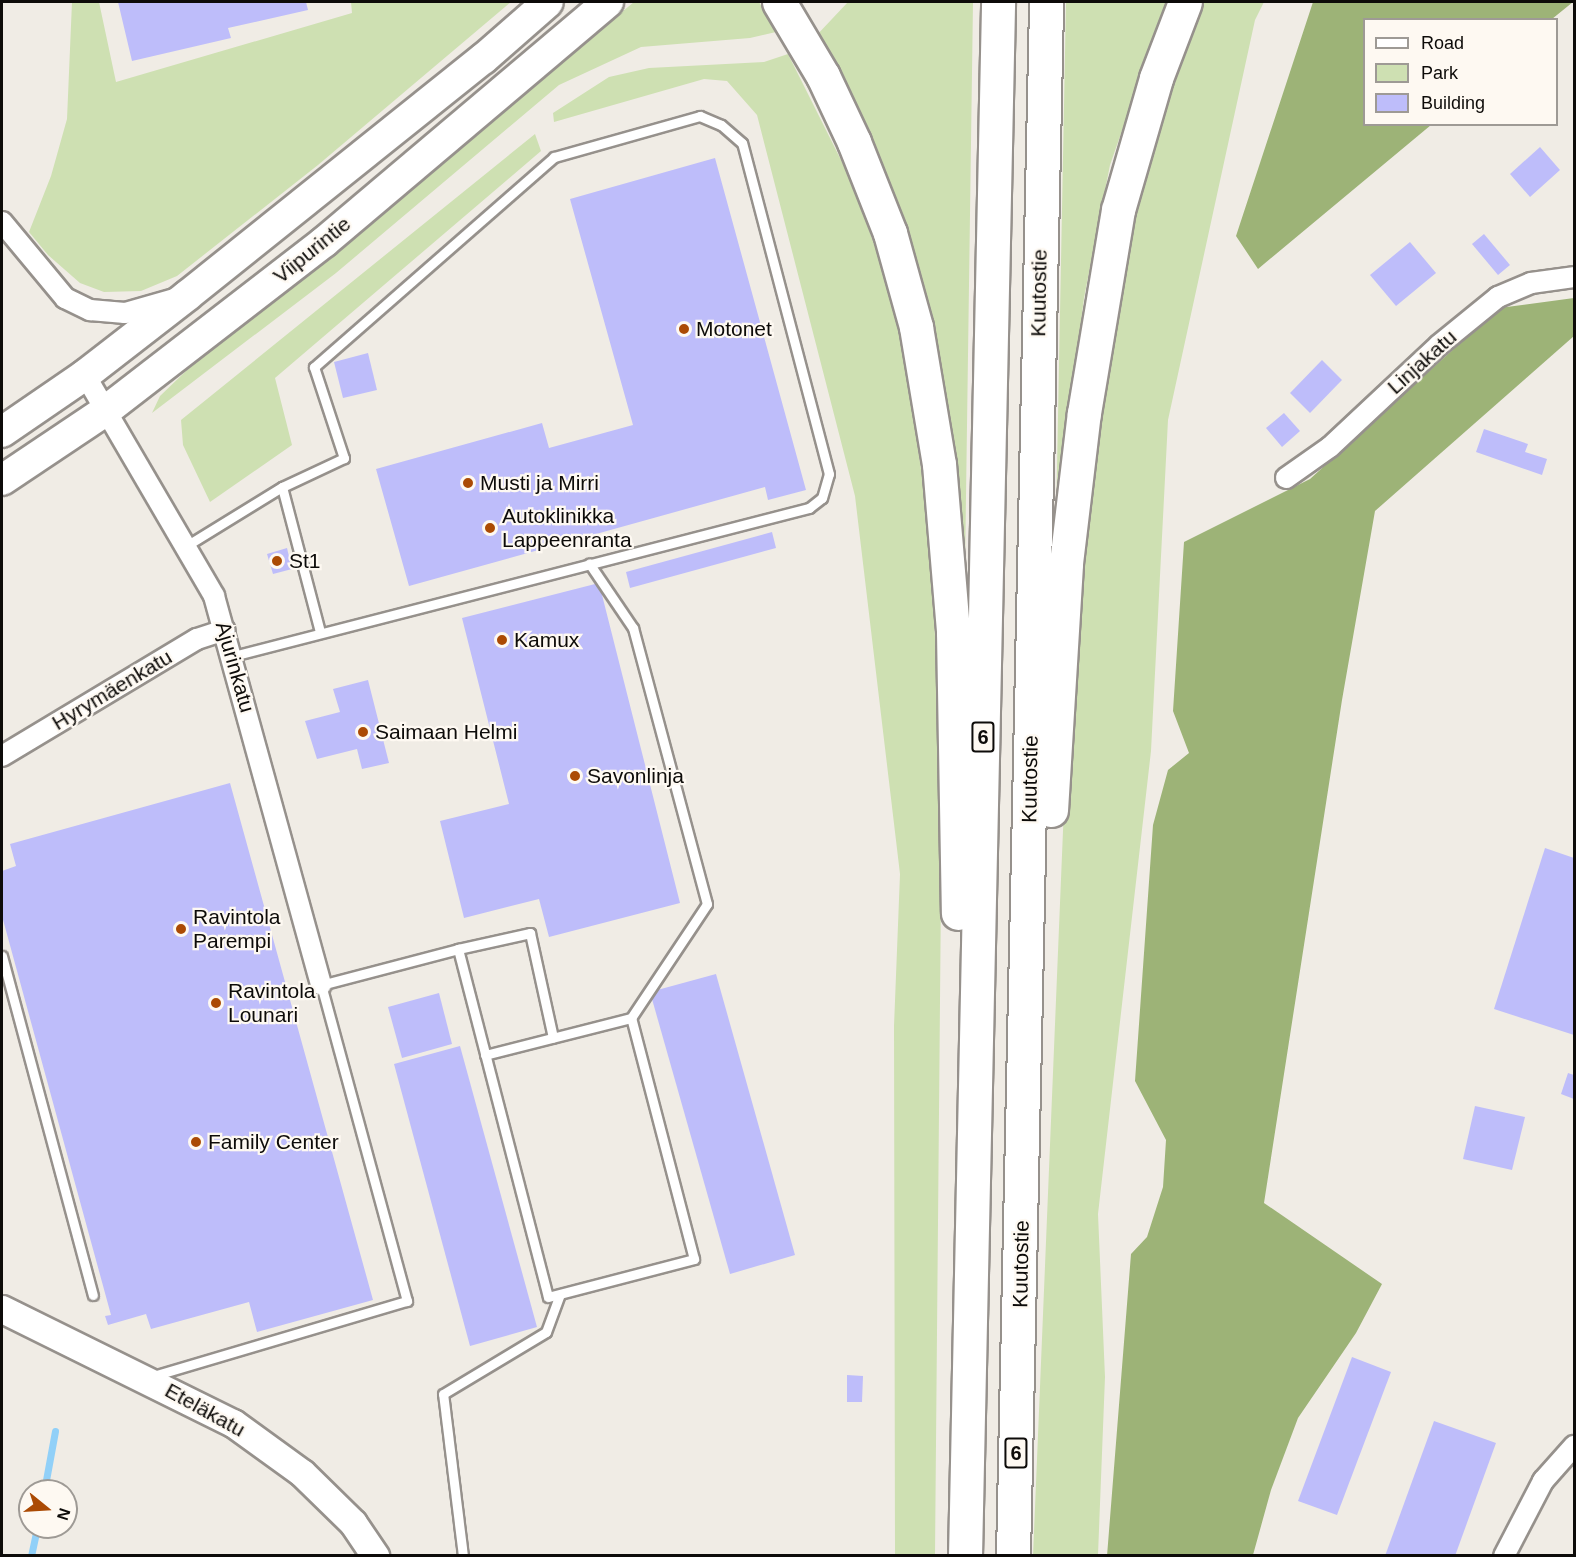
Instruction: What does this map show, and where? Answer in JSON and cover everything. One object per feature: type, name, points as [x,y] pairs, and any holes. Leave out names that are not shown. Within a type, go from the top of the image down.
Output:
[{"type":"highway","points":[[779,2],[823,76],[890,233],[916,327],[939,464],[953,632],[967,1472]]},
{"type":"highway","name":"6","points":[[965,1556],[998,2]]},
{"type":"highway","name":"Kuutostie","points":[[1013,1556],[1021,1288],[1046,2]]},
{"type":"highway","points":[[1021,1288],[1066,563],[1084,413],[1118,210],[1156,78],[1185,2]]},
{"type":"main road","name":"Viipurintie","points":[[2,432],[85,375],[188,295],[483,60],[548,2]]},
{"type":"main road","name":"Viipurintie","points":[[2,480],[108,409],[324,242],[608,2]]},
{"type":"main road","name":"Eteläkatu","points":[[2,1309],[147,1378],[233,1423],[302,1473],[352,1523],[375,1556]]},
{"type":"street","points":[[2,222],[65,298],[90,310],[125,313],[188,295]]},
{"type":"street","name":"Linjakatu","points":[[1286,478],[1330,447],[1439,345],[1498,297],[1531,283],[1575,277]]},
{"type":"street","name":"Ajurinkatu","points":[[85,375],[108,409],[214,596],[233,656],[321,985]]},
{"type":"street","name":"Hyrymäenkatu","points":[[2,756],[197,639],[225,630]]},
{"type":"street","points":[[1504,1556],[1543,1481],[1575,1446]]},
{"type":"lane","points":[[186,546],[282,488],[344,458],[314,367],[554,157],[699,116],[721,124],[742,143],[829,474],[822,498],[809,508],[233,656]]},
{"type":"lane","points":[[282,488],[320,632]]},
{"type":"lane","points":[[485,1055],[631,1018],[707,904],[633,628],[589,563]]},
{"type":"lane","points":[[147,1378],[407,1301],[321,985],[458,949],[530,933],[553,1038]]},
{"type":"lane","points":[[458,949],[548,1297],[694,1259],[631,1018]]},
{"type":"lane","points":[[2,956],[93,1295]]},
{"type":"lane","points":[[463,1556],[443,1394],[546,1332],[560,1294]]},
{"type":"green space","points":[[72,2],[99,2],[116,82],[352,13],[351,2],[511,2],[318,165],[177,276],[141,291],[104,292],[80,283],[48,255],[29,232],[51,176],[67,119]]},
{"type":"green space","points":[[634,2],[759,2],[776,32],[750,38],[641,47],[559,85],[336,273],[152,413],[160,396],[186,371]]},
{"type":"green space","points":[[848,2],[973,2],[965,568],[960,570],[954,478],[938,353],[899,215],[815,37]]},
{"type":"green space","points":[[1066,2],[1167,2],[1110,165],[1084,298],[1056,520]]},
{"type":"green space","points":[[1202,2],[1264,2],[1255,20],[1168,420],[1151,751],[1098,1214],[1105,1377],[1098,1555],[1033,1556],[1067,734],[1092,484],[1113,318],[1140,186],[1174,69]]},
{"type":"green space","points":[[1313,2],[1573,2],[1553,18],[1363,18],[1363,126],[1430,126],[1258,269],[1236,236]]},
{"type":"green space","points":[[788,54],[854,186],[891,294],[909,383],[930,534],[942,780],[935,1555],[895,1555],[894,1026],[900,874],[855,496],[757,115],[727,81],[704,79],[554,122],[553,113],[609,77],[649,68],[764,62]]},
{"type":"green space","points":[[535,134],[541,151],[275,378],[292,445],[210,502],[183,445],[181,420]]},
{"type":"green space","points":[[1574,298],[1574,336],[1375,511],[1342,700],[1264,1203],[1382,1284],[1356,1333],[1298,1418],[1271,1490],[1253,1555],[1107,1556],[1131,1254],[1147,1237],[1163,1187],[1166,1140],[1135,1081],[1153,825],[1168,770],[1189,753],[1173,711],[1184,542],[1310,479],[1499,308]]},
{"type":"building","points":[[118,2],[306,2],[308,10],[228,28],[231,38],[132,61]]},
{"type":"building","points":[[1540,147],[1560,170],[1530,197],[1510,174]]},
{"type":"building","points":[[715,158],[806,490],[768,500],[765,487],[409,586],[376,469],[542,423],[549,448],[633,425],[570,199]]},
{"type":"building","points":[[1484,234],[1510,265],[1498,275],[1472,244]]},
{"type":"building","points":[[1410,242],[1436,273],[1396,306],[1370,275]]},
{"type":"building","points":[[368,353],[377,390],[343,398],[334,362]]},
{"type":"building","points":[[1322,360],[1342,380],[1310,413],[1290,393]]},
{"type":"building","points":[[1284,413],[1300,431],[1282,447],[1266,428]]},
{"type":"building","points":[[1484,429],[1528,444],[1525,452],[1547,459],[1542,475],[1476,452]]},
{"type":"building","points":[[772,532],[776,548],[630,588],[626,572]]},
{"type":"building","points":[[287,548],[292,569],[273,574],[267,554]]},
{"type":"building","name":"Savonlinja","points":[[599,583],[680,903],[549,937],[539,899],[464,918],[440,821],[509,804],[462,618]]},
{"type":"building","points":[[368,680],[389,763],[362,769],[357,749],[317,759],[305,721],[340,712],[333,689]]},
{"type":"building","name":"Family Center","points":[[230,783],[373,1300],[257,1332],[249,1302],[151,1329],[146,1314],[108,1325],[105,1316],[111,1315],[2,916],[2,871],[16,866],[10,844]]},
{"type":"building","points":[[1545,848],[1574,858],[1574,1035],[1494,1009]]},
{"type":"building","points":[[716,974],[795,1255],[730,1274],[650,992]]},
{"type":"building","points":[[439,993],[452,1044],[402,1058],[388,1007]]},
{"type":"building","points":[[460,1046],[537,1327],[470,1346],[394,1064]]},
{"type":"building","points":[[1568,1073],[1574,1075],[1574,1099],[1561,1094]]},
{"type":"building","points":[[1475,1106],[1525,1117],[1512,1170],[1463,1159]]},
{"type":"building","points":[[1352,1357],[1391,1372],[1337,1515],[1298,1501]]},
{"type":"building","points":[[847,1375],[863,1376],[862,1402],[847,1402]]},
{"type":"building","points":[[1434,1421],[1496,1443],[1455,1556],[1385,1556]]},
{"type":"waterway","points":[[46,1479],[55,1431]]},
{"type":"waterway","points":[[31,1556],[35,1539]]},
{"type":"place","name":"Motonet","points":[[684,329]]},
{"type":"place","name":"Musti ja Mirri","points":[[468,483]]},
{"type":"place","name":"Autoklinikka Lappeenranta","points":[[490,528]]},
{"type":"place","name":"St1","points":[[277,561]]},
{"type":"place","name":"Kamux","points":[[502,640]]},
{"type":"place","name":"Saimaan Helmi","points":[[363,732]]},
{"type":"place","name":"Savonlinja","points":[[575,776]]},
{"type":"place","name":"Ravintola Parempi","points":[[181,929]]},
{"type":"place","name":"Ravintola Lounari","points":[[216,1003]]},
{"type":"place","name":"Family Center","points":[[196,1142]]}]
